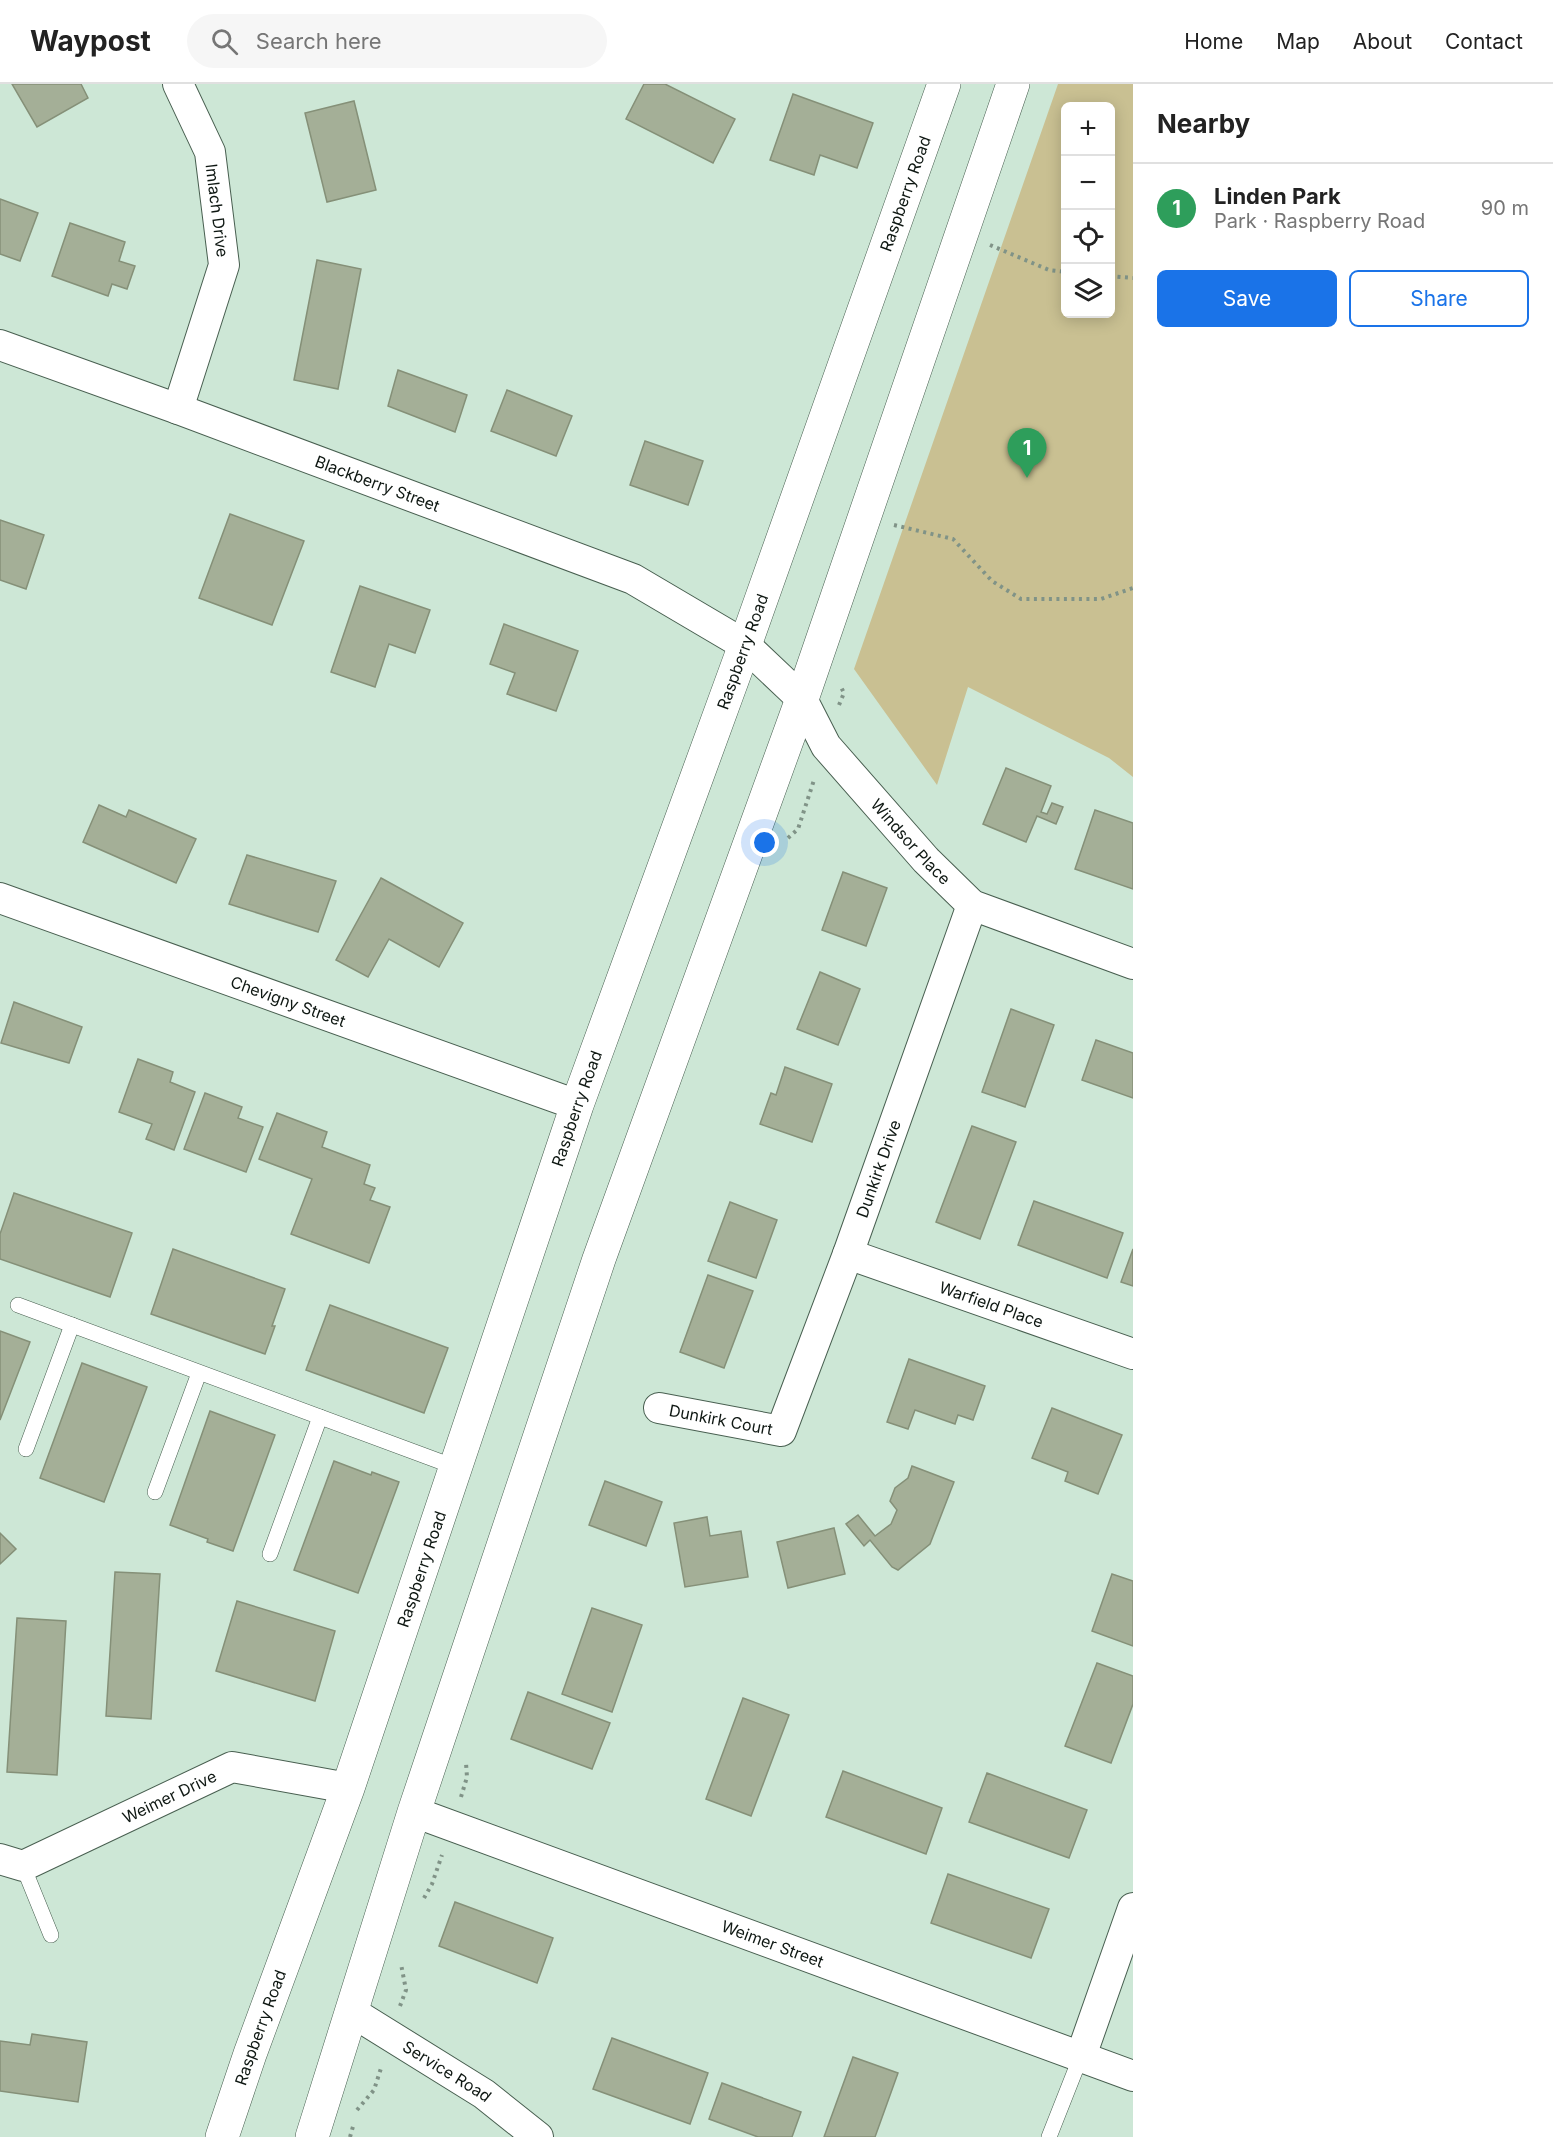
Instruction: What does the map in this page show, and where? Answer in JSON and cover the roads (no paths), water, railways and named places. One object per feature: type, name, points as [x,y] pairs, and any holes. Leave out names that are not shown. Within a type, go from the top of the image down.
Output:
[{"type":"main road","name":"Raspberry Road","points":[[222,2137],[250,2054],[348,1788],[577,1105],[745,645],[944,84]]},
{"type":"main road","points":[[312,2137],[414,1812],[599,1259],[802,699],[1013,84]]},
{"type":"street","name":"Imlach Drive","points":[[178,84],[210,152],[224,265],[178,409]]},
{"type":"street","name":"Blackberry Street","points":[[0,345],[633,579],[745,645]]},
{"type":"street","name":"Windsor Place","points":[[745,645],[802,699],[826,746],[926,860],[972,904],[1133,964]]},
{"type":"street","name":"Chevigny Street","points":[[0,898],[577,1105]]},
{"type":"street","name":"Dunkirk Drive","points":[[782,1431],[848,1254],[972,904]]},
{"type":"street","name":"Warfield Place","points":[[848,1254],[1133,1354]]},
{"type":"street","name":"Dunkirk Court","points":[[659,1408],[782,1431]]},
{"type":"street","name":"Weimer Drive","points":[[12,1862],[232,1767],[348,1788]]},
{"type":"street","name":"Weimer Street","points":[[414,1812],[1133,2076]]},
{"type":"street","points":[[1081,2056],[1133,1908]]},
{"type":"street","name":"Service Road","points":[[352,2012],[484,2094],[538,2137]]},
{"type":"lane","points":[[18,1305],[455,1467]]},
{"type":"lane","points":[[26,1449],[72,1325]]},
{"type":"lane","points":[[154,1492],[199,1372]]},
{"type":"lane","points":[[270,1554],[320,1417]]},
{"type":"lane","points":[[12,1862],[51,1935]]},
{"type":"lane","points":[[1049,2137],[1081,2056]]},
{"type":"place","name":"Linden Park","points":[[1027,478]]}]
